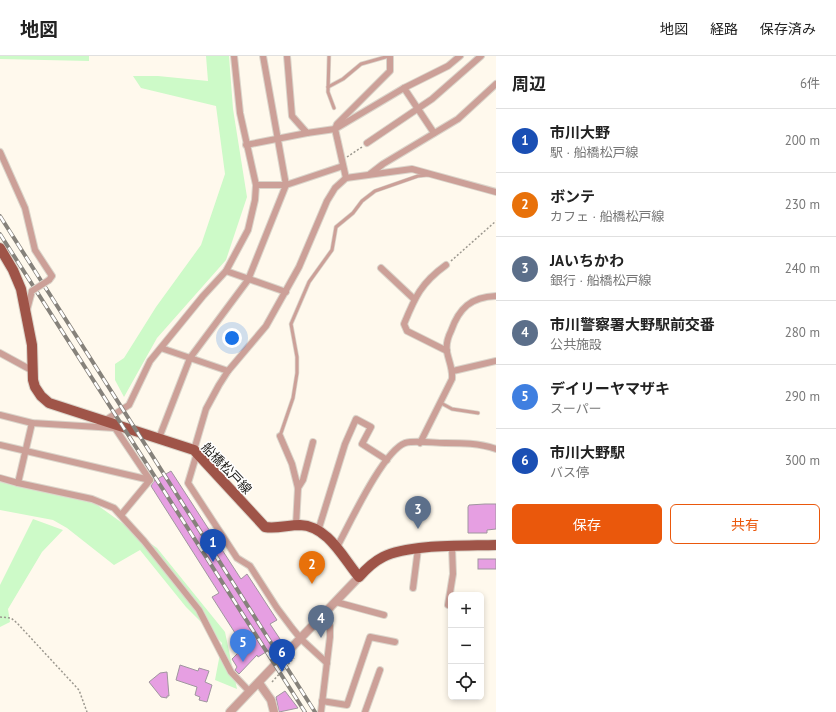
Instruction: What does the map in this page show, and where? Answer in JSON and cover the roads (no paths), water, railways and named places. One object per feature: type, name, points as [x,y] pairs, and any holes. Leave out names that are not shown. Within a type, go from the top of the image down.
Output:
[{"type":"main road","name":"船橋松戸線","points":[[0,248],[16,276],[21,289],[32,345],[35,387],[41,396],[49,403],[110,424],[159,438],[196,452],[265,526],[307,526],[318,531],[337,547],[343,558],[359,577]]},
{"type":"main road","points":[[359,577],[372,564],[383,557],[401,552],[418,549],[496,545]]},
{"type":"street","points":[[0,415],[32,423],[110,424],[130,405],[150,361],[226,271],[248,230],[255,200],[256,185],[246,145],[235,78],[234,56]]},
{"type":"street","points":[[159,438],[190,358],[248,280],[286,185],[263,56]]},
{"type":"street","points":[[287,56],[292,116],[307,133]]},
{"type":"street","points":[[346,178],[335,129],[341,118],[390,71],[390,56]]},
{"type":"street","points":[[246,145],[335,129],[404,88],[448,66],[460,56]]},
{"type":"street","points":[[367,143],[432,99],[481,56]]},
{"type":"street","points":[[370,174],[383,164],[458,119],[496,84]]},
{"type":"street","points":[[404,88],[434,133]]},
{"type":"street","points":[[0,152],[26,208],[36,250],[52,276],[49,280],[32,291],[26,312]]},
{"type":"street","points":[[256,185],[286,185],[343,163]]},
{"type":"street","points":[[327,662],[301,639],[277,608],[250,566],[237,558],[188,483],[206,408],[228,371],[258,337],[286,292],[299,267],[327,201],[336,188],[346,178],[412,169],[496,192]]},
{"type":"street","points":[[446,265],[430,277],[414,299],[404,324],[407,331],[447,351]]},
{"type":"street","points":[[381,268],[414,299]]},
{"type":"street","points":[[226,271],[248,280],[286,292]]},
{"type":"street","points":[[420,442],[452,379],[453,371],[447,351],[448,337],[456,316],[469,304],[484,297],[496,296]]},
{"type":"street","points":[[161,348],[228,371]]},
{"type":"street","points":[[0,353],[33,371]]},
{"type":"street","points":[[453,371],[496,361]]},
{"type":"street","points":[[318,531],[345,444],[356,419],[371,427],[362,444],[388,460]]},
{"type":"street","points":[[18,482],[32,423]]},
{"type":"street","points":[[110,424],[150,480]]},
{"type":"street","points":[[280,436],[292,464],[298,488],[296,525]]},
{"type":"street","points":[[298,488],[303,480],[313,442]]},
{"type":"street","points":[[337,547],[369,486],[397,448],[406,443],[420,442],[473,444],[496,449]]},
{"type":"street","points":[[0,445],[150,480]]},
{"type":"street","points":[[0,478],[92,499],[114,508],[200,610],[231,672],[249,691]]},
{"type":"street","points":[[121,515],[150,480]]},
{"type":"street","points":[[450,592],[452,574],[452,547]]},
{"type":"street","points":[[413,588],[418,549]]},
{"type":"street","points":[[230,712],[359,577]]},
{"type":"street","points":[[336,602],[384,615]]},
{"type":"street","points":[[321,712],[330,626],[324,614]]},
{"type":"street","points":[[322,701],[347,705],[370,636],[394,642]]},
{"type":"street","points":[[365,712],[380,670]]},
{"type":"street","points":[[259,683],[271,700],[274,712]]},
{"type":"lane","points":[[329,56],[328,92],[334,108]]},
{"type":"lane","points":[[328,87],[342,79],[361,64],[390,56]]},
{"type":"lane","points":[[280,436],[293,398],[297,372],[297,357],[291,324],[310,282],[332,250],[336,227],[352,213],[362,201],[375,191],[418,176],[436,175]]},
{"type":"lane","points":[[440,402],[452,409],[478,413]]},
{"type":"railway","points":[[0,216],[315,712]]},
{"type":"railway","points":[[0,234],[305,712]]},
{"type":"place","name":"JAいちかわ","points":[[418,529]]},
{"type":"place","name":"市川大野","points":[[213,562]]},
{"type":"place","name":"ボンテ","points":[[312,584]]},
{"type":"place","name":"市川警察署大野駅前交番","points":[[321,638]]},
{"type":"place","name":"デイリーヤマザキ","points":[[243,662]]},
{"type":"place","name":"市川大野駅","points":[[282,672]]}]
